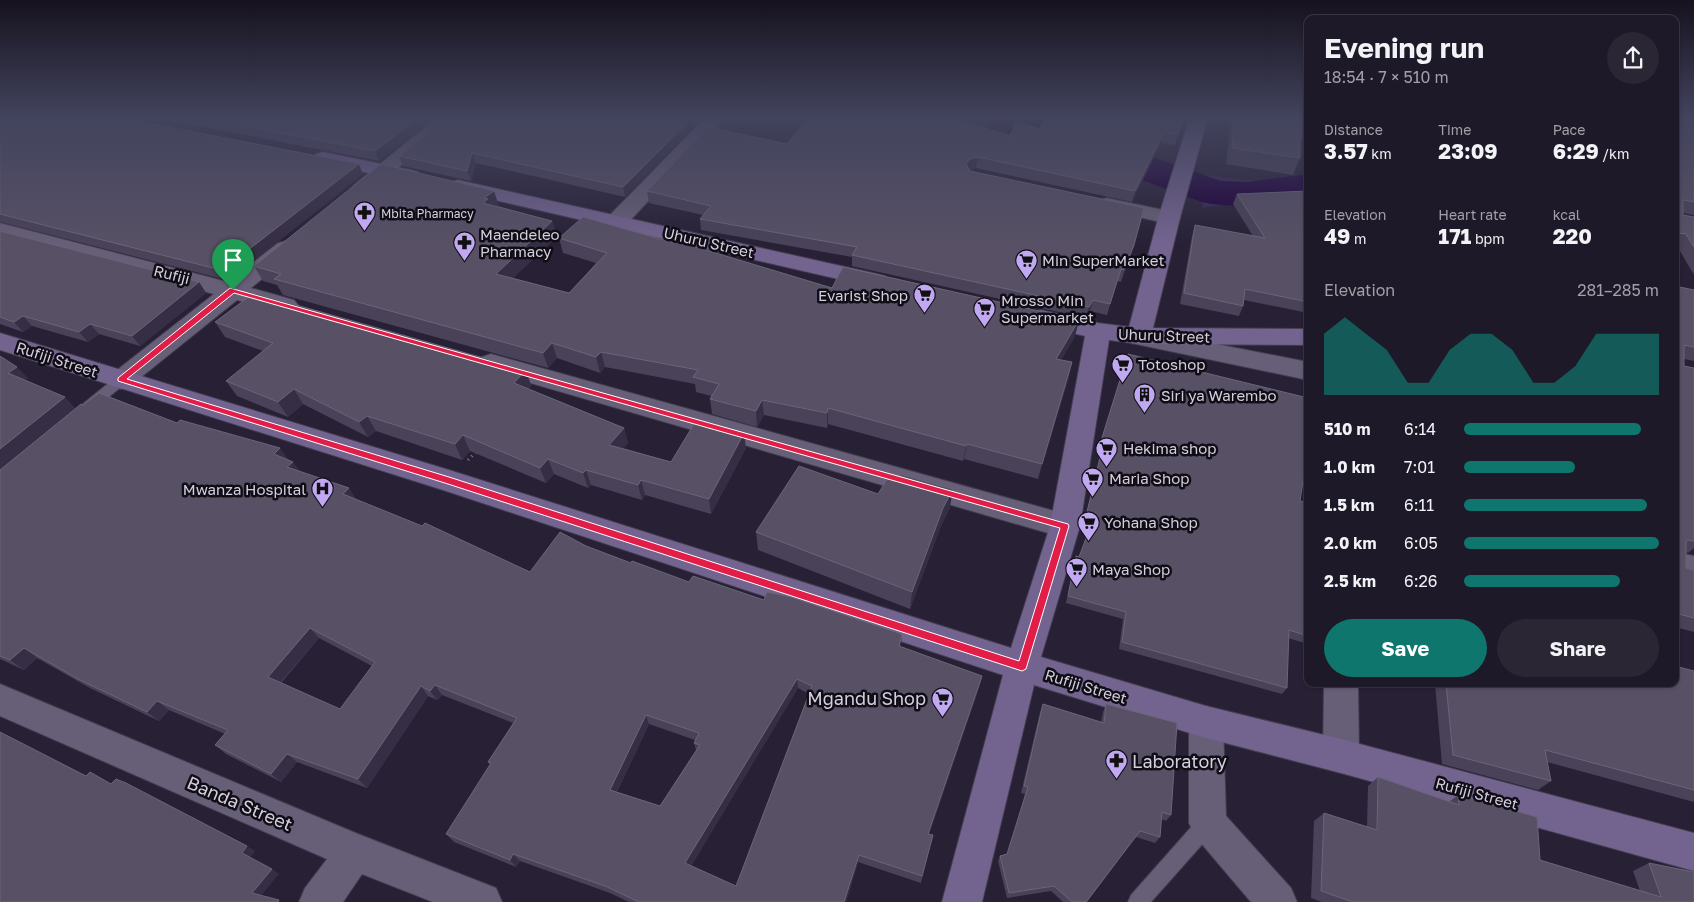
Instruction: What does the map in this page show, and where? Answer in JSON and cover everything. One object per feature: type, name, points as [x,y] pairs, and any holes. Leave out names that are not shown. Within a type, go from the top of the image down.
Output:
[{"type":"street","name":"Uhuru Street","points":[[329,159],[617,221],[899,286]]},
{"type":"street","points":[[347,200],[398,159]]},
{"type":"street","points":[[617,221],[677,159]]},
{"type":"street","points":[[1188,159],[1172,210],[1139,336],[1304,370]]},
{"type":"street","points":[[1092,201],[1172,210]]},
{"type":"street","name":"Rufiji","points":[[0,230],[233,290],[309,312]]},
{"type":"street","points":[[121,380],[302,236]]},
{"type":"street","name":"Uhuru Street","points":[[1023,314],[1098,331],[1139,336],[1304,337]]},
{"type":"street","points":[[962,902],[1022,666],[1065,526],[1098,331]]},
{"type":"street","name":"Rufiji Street","points":[[0,340],[121,380],[449,481],[1022,666],[1206,722],[1341,756],[1694,852]]},
{"type":"street","points":[[470,357],[1065,526]]},
{"type":"street","points":[[1679,566],[1694,569]]},
{"type":"street","points":[[1341,687],[1341,756]]},
{"type":"street","name":"Banda Street","points":[[0,700],[355,852],[482,902]]},
{"type":"street","points":[[1206,722],[1208,822],[1277,902]]},
{"type":"street","points":[[319,902],[355,852]]},
{"type":"lane","points":[[76,417],[121,380]]},
{"type":"lane","points":[[1138,902],[1208,822]]},
{"type":"path","points":[[449,481],[482,447]]},
{"type":"shaded area","points":[[1206,175],[1280,184],[1304,179],[1304,194],[1202,208]]},
{"type":"building","points":[[0,159],[334,159],[359,164],[230,264],[225,262],[217,269],[0,214]]},
{"type":"building","points":[[413,159],[470,159],[467,171]]},
{"type":"building","points":[[499,159],[651,159],[623,187]]},
{"type":"building","points":[[677,159],[970,159],[966,164],[970,171],[1144,208],[1134,245],[1124,270],[1121,269],[1110,304],[1093,300],[1089,307],[852,255],[857,247],[700,219],[711,206],[647,191]]},
{"type":"building","points":[[988,159],[1151,159],[1135,191]]},
{"type":"building","points":[[1679,159],[1694,159],[1694,202],[1683,200],[1683,215],[1694,217],[1694,247],[1686,234],[1679,233]]},
{"type":"building","points":[[381,164],[494,191],[484,198],[488,199],[483,203],[552,221],[496,274],[569,293],[607,253],[559,238],[583,217],[674,243],[676,241],[832,288],[843,267],[1079,320],[1056,359],[1072,362],[1042,464],[967,444],[966,446],[828,408],[827,413],[762,400],[756,411],[710,399],[719,384],[693,377],[698,370],[601,352],[596,357],[552,343],[543,353],[274,279],[281,274],[254,266]]},
{"type":"building","points":[[1304,191],[1304,301],[1245,289],[1243,306],[1184,293],[1195,225],[1265,238],[1237,194]]},
{"type":"building","points":[[0,231],[199,282],[132,336],[90,324],[79,332],[23,316],[14,322],[0,317]]},
{"type":"building","points":[[1679,287],[1694,290],[1694,347],[1684,345],[1684,366],[1694,368],[1694,541],[1686,541],[1686,568],[1694,570],[1694,618],[1679,614]]},
{"type":"building","points":[[254,293],[526,370],[514,383],[624,428],[609,445],[671,462],[697,419],[744,433],[709,499],[641,480],[638,485],[586,470],[583,473],[548,459],[540,468],[463,435],[455,444],[367,416],[359,422],[294,389],[278,402],[226,381],[273,343],[215,322]]},
{"type":"building","points":[[1128,354],[1304,397],[1304,474],[1300,501],[1304,502],[1304,635],[1289,630],[1287,688],[1122,642],[1126,612],[1068,596],[1076,556],[1079,557],[1095,514],[1087,512],[1103,445],[1100,444]]},
{"type":"building","points":[[0,356],[17,367],[8,373],[65,397],[0,449]]},
{"type":"building","points":[[99,393],[177,423],[180,420],[280,448],[274,454],[293,462],[287,467],[349,488],[343,494],[422,526],[425,523],[530,572],[560,532],[586,546],[689,582],[693,576],[764,600],[767,592],[791,597],[899,633],[902,635],[899,646],[982,676],[928,834],[933,835],[922,876],[859,855],[844,902],[639,902],[605,886],[513,854],[510,860],[446,834],[491,763],[488,762],[517,718],[435,685],[430,691],[421,686],[358,779],[287,754],[271,774],[215,745],[228,730],[157,701],[147,712],[78,679],[24,648],[10,660],[0,656],[0,470],[81,404],[83,405]],"holes":[[[310,628],[375,662],[340,709],[268,677]],[[797,679],[812,686],[736,886],[685,863]],[[646,715],[699,733],[694,743],[700,745],[660,806],[610,790]]]},
{"type":"building","points":[[799,466],[878,494],[889,476],[898,479],[900,474],[953,489],[943,508],[912,592],[756,532]]},
{"type":"building","points":[[1679,667],[1694,671],[1694,790],[1545,750],[1551,781],[1453,755],[1446,687],[1679,687]]},
{"type":"building","points":[[1043,704],[1104,723],[1106,704],[1177,723],[1171,815],[1162,812],[1160,837],[1140,831],[1086,902],[1072,902],[1054,886],[1009,893],[1000,856],[1007,854],[1028,787],[1024,786]]},
{"type":"building","points":[[0,732],[86,776],[90,772],[111,784],[116,779],[126,783],[247,846],[242,853],[272,869],[252,893],[279,900],[278,902],[0,902]]},
{"type":"building","points":[[1378,777],[1459,805],[1458,795],[1537,817],[1540,860],[1661,897],[1649,863],[1694,872],[1694,902],[1353,902],[1321,891],[1324,813],[1377,830]]},
{"type":"waterway","points":[[1121,159],[1216,193],[1248,194],[1304,187]]},
{"type":"place","name":"Mbita Pharmacy","points":[[365,232]]},
{"type":"place","name":"Maendeleo Pharmacy","points":[[464,262]]},
{"type":"place","name":"Min SuperMarket","points":[[1026,279]]},
{"type":"place","name":"Evarist Shop","points":[[924,314]]},
{"type":"place","name":"Mrosso Min Supermarket","points":[[985,328]]},
{"type":"place","name":"Totoshop","points":[[1122,383]]},
{"type":"place","name":"Siri ya Warembo","points":[[1145,414]]},
{"type":"place","name":"Hekima shop","points":[[1107,467]]},
{"type":"place","name":"Maria Shop","points":[[1093,497]]},
{"type":"place","name":"Mwanza Hospital","points":[[322,508]]},
{"type":"place","name":"Yohana Shop","points":[[1088,541]]},
{"type":"place","name":"Maya Shop","points":[[1076,588]]},
{"type":"place","name":"Mgandu Shop","points":[[942,717]]},
{"type":"place","name":"Laboratory","points":[[1116,780]]},
{"type":"route","points":[[233,290],[1065,526],[1022,666],[449,481],[121,380],[233,290]]}]
